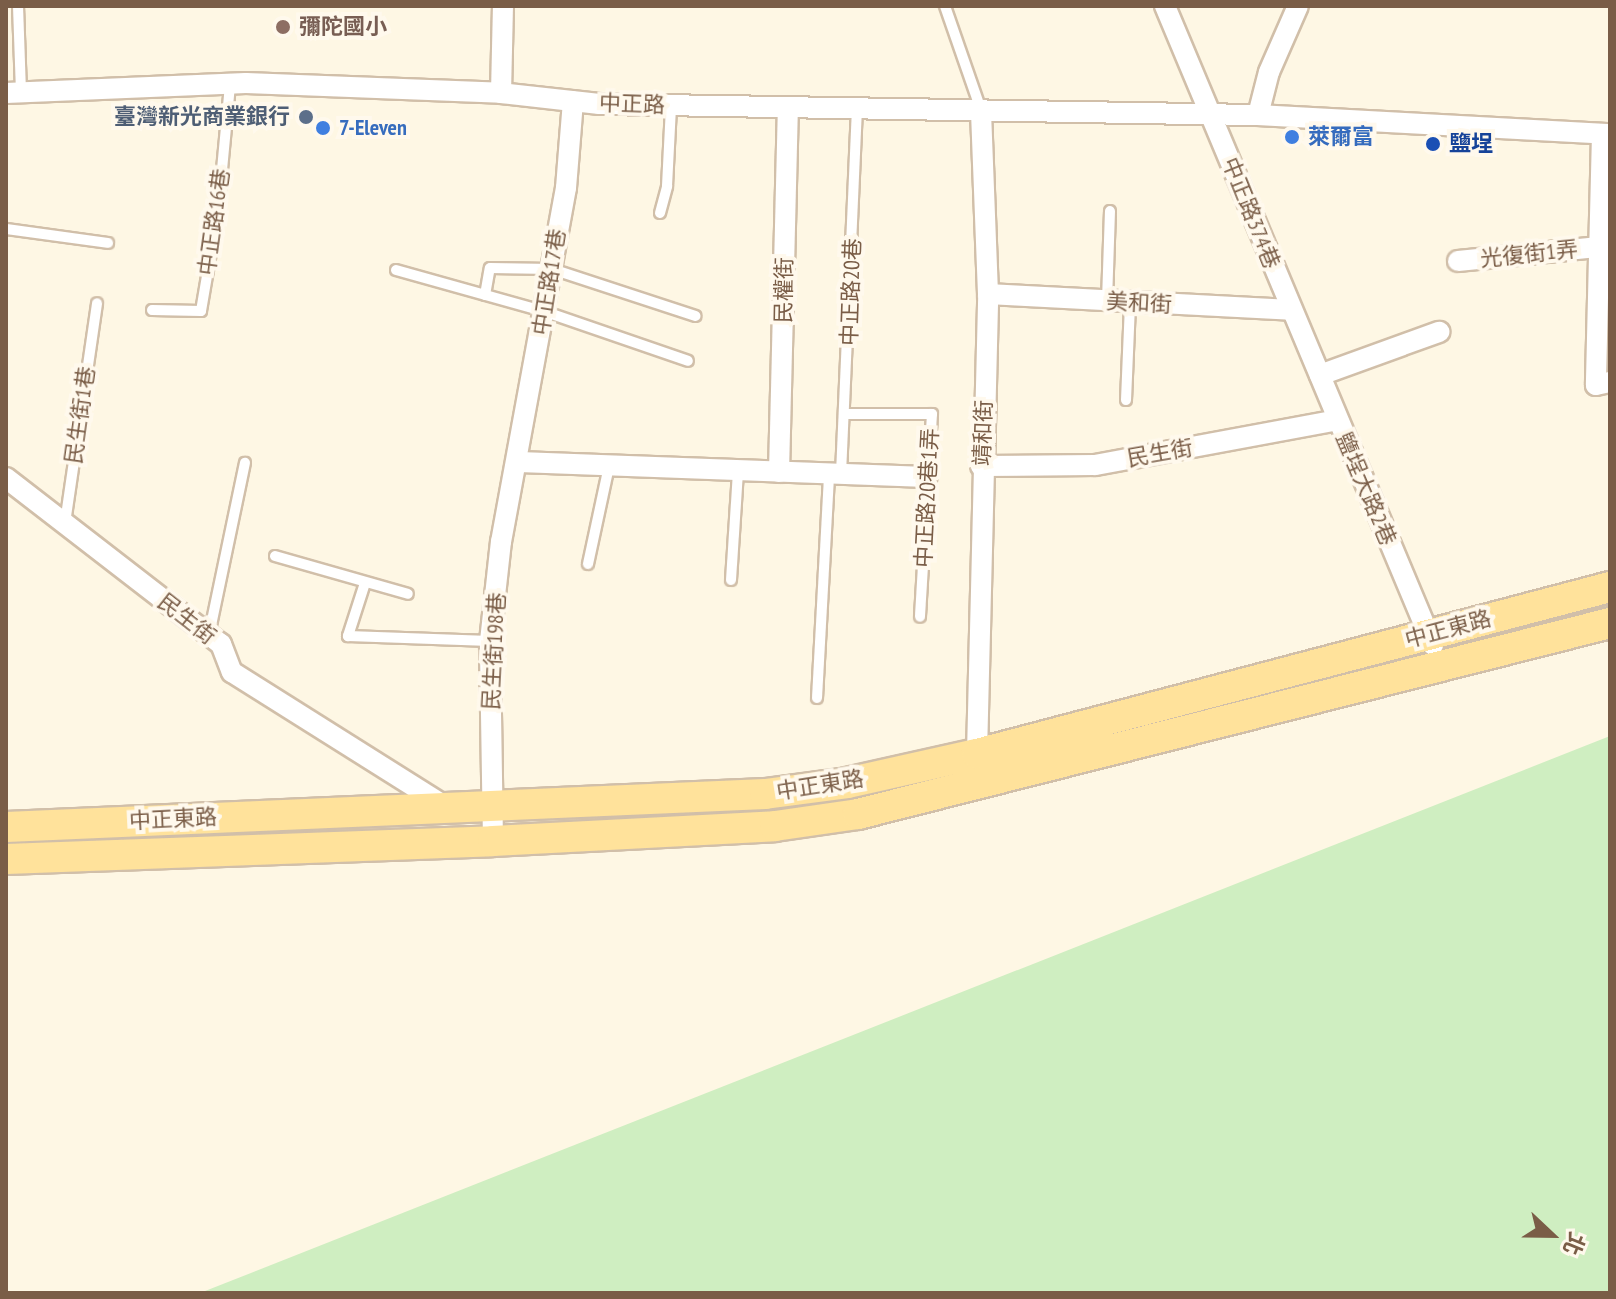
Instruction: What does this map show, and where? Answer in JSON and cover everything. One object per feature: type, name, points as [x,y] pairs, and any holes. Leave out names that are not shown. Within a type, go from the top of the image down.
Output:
[{"type":"main road","name":"中正東路","points":[[6,827],[765,794],[977,754],[1610,587]]},
{"type":"main road","name":"中正東路","points":[[6,859],[493,841],[775,826],[858,814],[1610,623]]},
{"type":"street","points":[[501,93],[503,6]]},
{"type":"street","name":"中正路374巷","points":[[1165,6],[1291,310]]},
{"type":"street","points":[[1258,115],[1269,72],[1298,6]]},
{"type":"street","name":"中正路","points":[[14,92],[230,84],[501,93],[573,101],[671,106],[1258,115],[1606,134]]},
{"type":"street","name":"中正路17巷","points":[[519,462],[566,188],[573,101]]},
{"type":"street","name":"民權街","points":[[779,472],[788,108]]},
{"type":"street","name":"靖和街","points":[[977,754],[981,466],[988,294],[981,112]]},
{"type":"street","points":[[1603,383],[1599,247],[1606,134]]},
{"type":"street","name":"光復街1弄","points":[[1458,261],[1599,247]]},
{"type":"street","name":"美和街","points":[[988,294],[1291,310]]},
{"type":"street","name":"鹽埕大路2巷","points":[[1291,310],[1427,635],[1443,666]]},
{"type":"street","points":[[1320,375],[1439,332]]},
{"type":"street","name":"民生街","points":[[981,466],[1095,465],[1337,420]]},
{"type":"street","points":[[519,462],[927,477]]},
{"type":"street","name":"民生街198巷","points":[[493,841],[490,641],[501,542],[519,462]]},
{"type":"street","name":"民生街","points":[[6,478],[64,526],[221,644],[232,672],[446,807]]},
{"type":"lane","points":[[14,92],[18,6]]},
{"type":"lane","points":[[945,6],[981,112]]},
{"type":"lane","name":"中正路16巷","points":[[152,310],[201,311],[218,212],[230,84]]},
{"type":"lane","points":[[660,213],[667,186],[671,106]]},
{"type":"lane","name":"中正路20巷","points":[[817,698],[835,474],[847,414],[857,111]]},
{"type":"lane","points":[[1107,301],[1110,211]]},
{"type":"lane","points":[[6,229],[108,243]]},
{"type":"lane","points":[[485,295],[490,268],[552,269],[696,316]]},
{"type":"lane","points":[[396,270],[546,312],[688,361]]},
{"type":"lane","name":"民生街1巷","points":[[64,526],[97,303]]},
{"type":"lane","points":[[1126,400],[1130,303]]},
{"type":"lane","name":"中正路20巷1弄","points":[[847,414],[932,414],[920,617]]},
{"type":"lane","points":[[209,635],[245,463]]},
{"type":"lane","points":[[588,564],[609,466]]},
{"type":"lane","points":[[731,580],[738,472]]},
{"type":"lane","points":[[275,556],[408,594]]},
{"type":"lane","points":[[365,583],[348,636],[490,641]]},
{"type":"green space","points":[[1610,736],[1610,1293],[200,1293]]},
{"type":"place","name":"彌陀國小","points":[[283,27]]},
{"type":"place","name":"臺灣新光商業銀行","points":[[306,117]]},
{"type":"place","name":"7-Eleven","points":[[323,128]]},
{"type":"place","name":"萊爾富","points":[[1292,137]]},
{"type":"place","name":"鹽埕","points":[[1433,144]]}]
